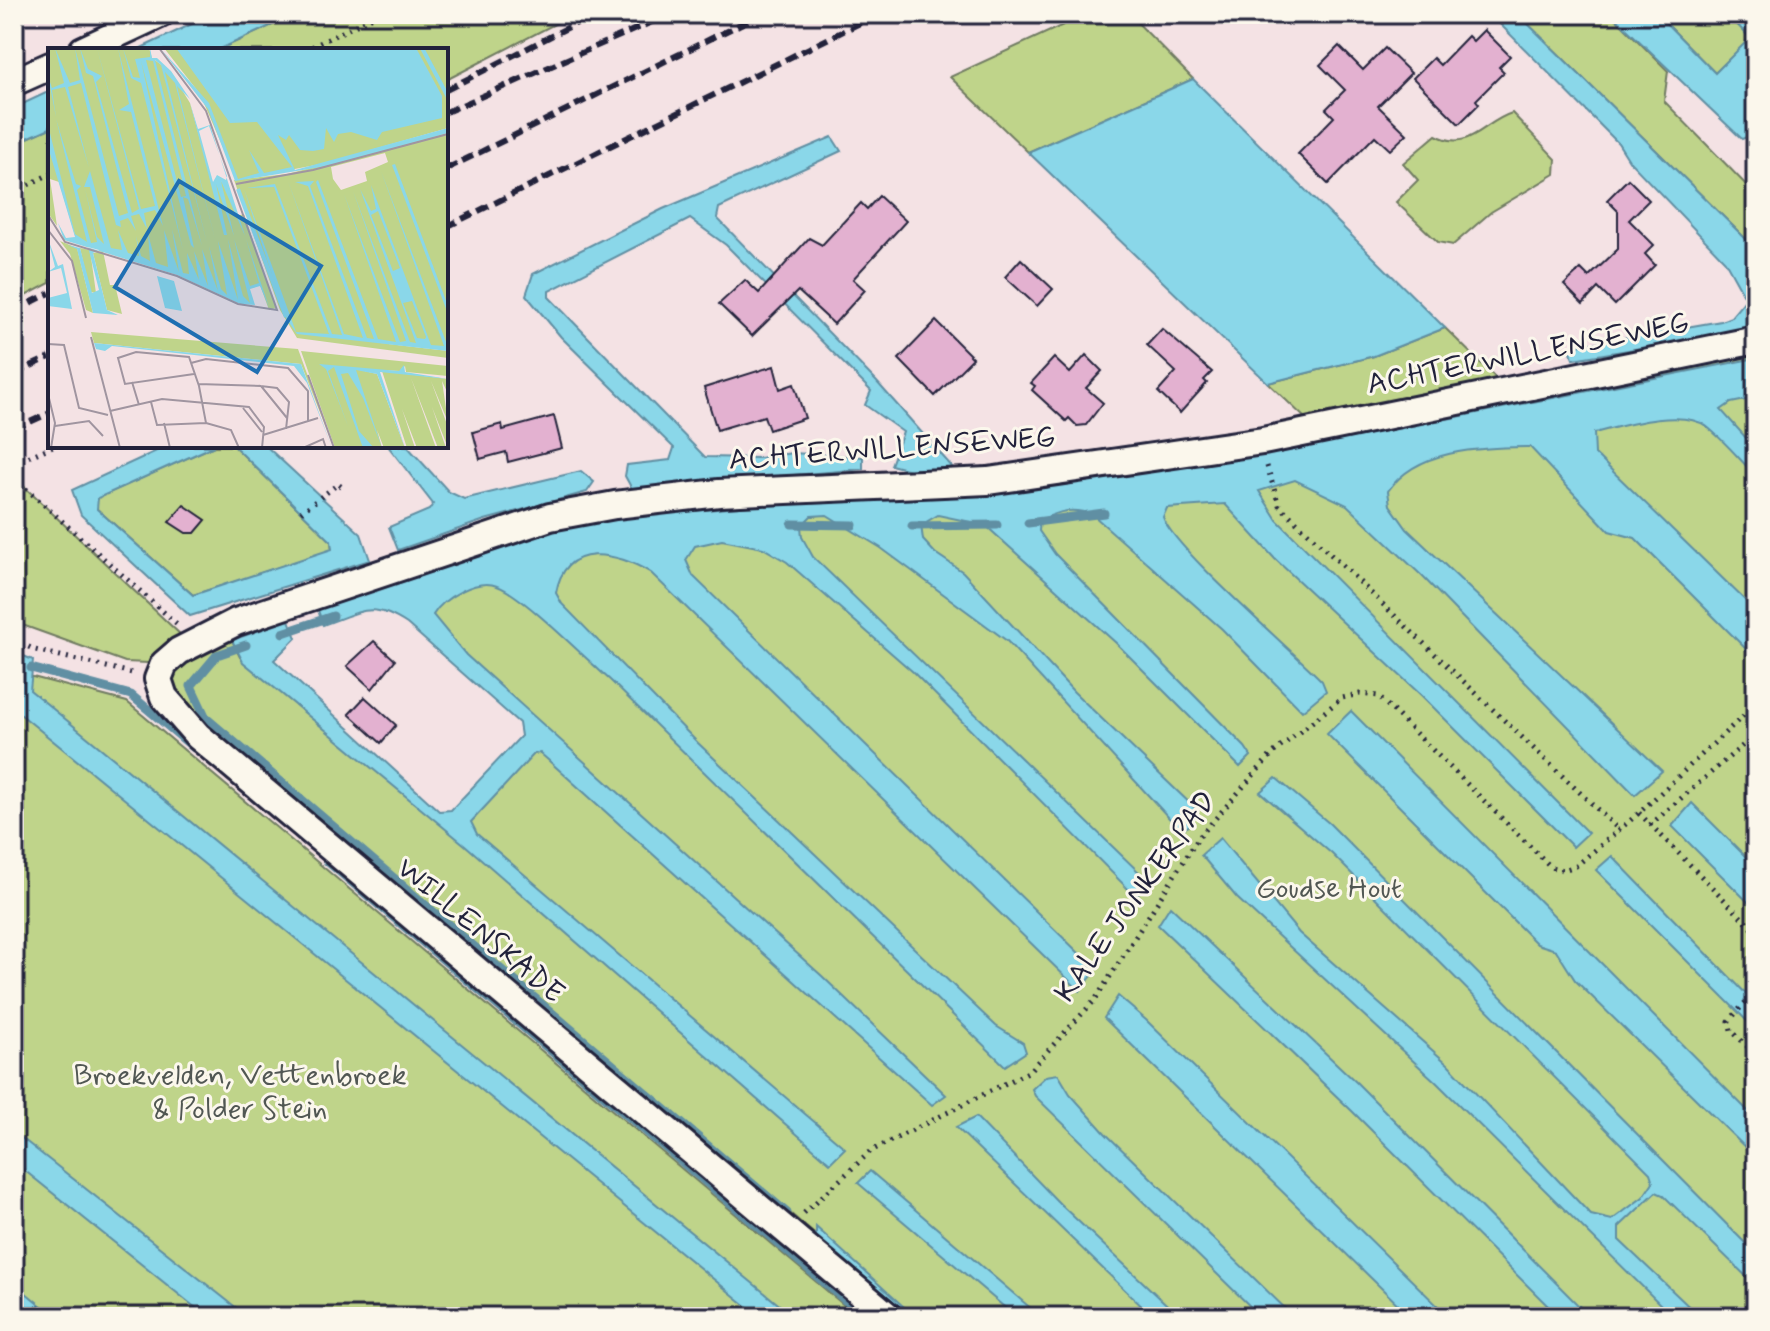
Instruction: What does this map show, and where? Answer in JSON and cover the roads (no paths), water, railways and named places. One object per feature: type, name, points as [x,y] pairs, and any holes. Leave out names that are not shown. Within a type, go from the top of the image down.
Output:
[{"type":"street","points":[[87,48],[160,14]]},
{"type":"street","points":[[14,82],[48,67]]},
{"type":"street","name":"ACHTERWILLENSEWEG","points":[[158,679],[164,664],[236,622],[550,517],[719,493],[988,481],[1041,474],[1263,441],[1756,340]]},
{"type":"street","name":"WILLENSKADE","points":[[158,679],[164,697],[198,736],[889,1317]]},
{"type":"water","points":[[213,14],[296,14],[222,48],[141,48]]},
{"type":"water","points":[[1490,14],[1518,14],[1756,249],[1756,318],[1740,332],[1573,359],[1570,347],[1721,321],[1731,317],[1746,299],[1725,261],[1630,162],[1618,143]]},
{"type":"water","points":[[1611,14],[1657,14],[1715,73],[1750,38],[1727,14],[1756,14],[1756,128],[1752,135],[1742,139]]},
{"type":"water","points":[[1193,79],[1445,328],[1374,356],[1268,383],[1028,152]]},
{"type":"water","points":[[48,92],[48,129],[14,144],[14,108]]},
{"type":"water","points":[[832,137],[841,151],[719,208],[717,218],[876,381],[954,469],[921,473],[891,465],[903,432],[865,405],[871,391],[726,245],[690,219],[549,291],[549,297],[705,457],[759,458],[792,453],[863,457],[863,469],[632,489],[625,476],[627,465],[670,460],[674,448],[561,337],[526,295],[533,274],[663,209]]},
{"type":"water","points":[[1756,358],[1756,398],[1731,403],[1721,410],[1756,449],[1756,476],[1713,432],[1695,421],[1667,418],[1594,433],[1595,454],[1756,611],[1756,659],[1635,538],[1609,531],[1530,447],[1471,450],[1433,458],[1401,477],[1388,491],[1390,505],[1407,529],[1662,771],[1635,795],[1421,575],[1347,505],[1295,480],[1259,491],[1277,520],[1588,833],[1573,847],[1422,696],[1275,559],[1225,504],[1167,508],[1163,517],[1187,551],[1209,574],[1322,681],[1326,691],[1302,711],[1222,629],[1093,515],[1079,511],[1060,512],[1040,520],[1039,531],[1055,554],[1245,747],[1251,756],[1240,767],[1116,643],[985,525],[938,515],[921,525],[923,540],[935,553],[963,572],[1074,692],[1198,811],[1189,826],[1180,830],[1007,641],[881,548],[827,515],[811,516],[801,526],[802,537],[813,557],[1142,875],[1145,883],[1136,897],[913,672],[787,562],[763,548],[722,540],[695,546],[686,560],[693,576],[1085,959],[1095,972],[1080,991],[651,573],[608,556],[581,558],[570,565],[561,576],[556,593],[562,604],[698,743],[996,1026],[1023,1043],[1026,1052],[1005,1066],[611,681],[538,614],[508,592],[489,584],[461,591],[444,602],[433,615],[466,655],[822,976],[946,1095],[932,1105],[548,760],[540,753],[534,754],[471,822],[477,834],[845,1148],[830,1163],[465,845],[243,662],[232,640],[289,620],[296,638],[274,660],[439,811],[451,810],[521,736],[519,723],[407,624],[395,617],[375,610],[366,611],[323,625],[318,610],[528,536],[615,518],[1146,471],[1269,454]]},
{"type":"water","points":[[163,448],[210,448],[98,498],[97,509],[193,595],[332,549],[331,541],[236,448],[268,448],[361,534],[370,560],[190,616],[81,515],[72,490]]},
{"type":"water","points":[[390,448],[409,448],[449,492],[464,499],[581,471],[594,482],[587,492],[485,520],[398,550],[389,527],[429,510],[433,504]]},
{"type":"water","points":[[14,652],[33,660],[30,690],[794,1317],[760,1317],[14,709]]},
{"type":"water","points":[[1351,711],[1756,1119],[1756,1158],[1575,980],[1556,950],[1537,944],[1327,734]]},
{"type":"water","points":[[1276,778],[1330,824],[1756,1254],[1756,1286],[1663,1195],[1656,1192],[1619,1227],[1619,1240],[1700,1317],[1673,1317],[1436,1082],[1237,898],[1201,855],[1220,838],[1299,933],[1448,1064],[1591,1215],[1612,1220],[1643,1197],[1653,1182],[1650,1173],[1332,854],[1260,792]]},
{"type":"water","points":[[1692,803],[1756,867],[1756,910],[1672,826]]},
{"type":"water","points":[[1612,856],[1756,1004],[1756,1030],[1596,870]]},
{"type":"water","points":[[1170,906],[1357,1083],[1590,1317],[1559,1317],[1352,1111],[1158,925]]},
{"type":"water","points":[[1118,996],[1449,1317],[1411,1317],[1104,1018]]},
{"type":"water","points":[[1058,1074],[1070,1094],[1105,1133],[1294,1317],[1261,1317],[1035,1096],[1032,1089],[1046,1076]]},
{"type":"water","points":[[976,1117],[1060,1204],[1180,1317],[1153,1317],[956,1127]]},
{"type":"water","points":[[14,1132],[248,1317],[207,1317],[14,1162]]},
{"type":"water","points":[[870,1171],[1041,1317],[1016,1317],[858,1183]]},
{"type":"water","points":[[816,1227],[915,1317],[904,1317],[823,1248],[816,1238]]},
{"type":"water","points":[[14,1283],[55,1317],[14,1317]]},
{"type":"waterway","points":[[1028,523],[1104,513]]},
{"type":"waterway","points":[[792,524],[853,525]]},
{"type":"waterway","points":[[912,526],[997,525]]},
{"type":"waterway","points":[[283,633],[333,616]]},
{"type":"waterway","points":[[246,645],[217,655],[191,686],[206,718],[787,1213]]},
{"type":"waterway","points":[[31,668],[131,695],[194,748]]},
{"type":"waterway","points":[[327,861],[865,1317]]},
{"type":"railway","points":[[448,89],[594,14]]},
{"type":"railway","points":[[448,111],[670,14]]},
{"type":"railway","points":[[448,168],[761,14]]},
{"type":"railway","points":[[448,226],[878,14]]},
{"type":"railway","points":[[14,311],[48,294]]},
{"type":"railway","points":[[14,374],[48,358]]},
{"type":"railway","points":[[14,429],[48,414]]},
{"type":"park label","name":"Goudse Hout","points":[[1329,888]]},
{"type":"park label","name":"Broekvelden, Vettenbroek & Polder Stein","points":[[240,1092]]}]
